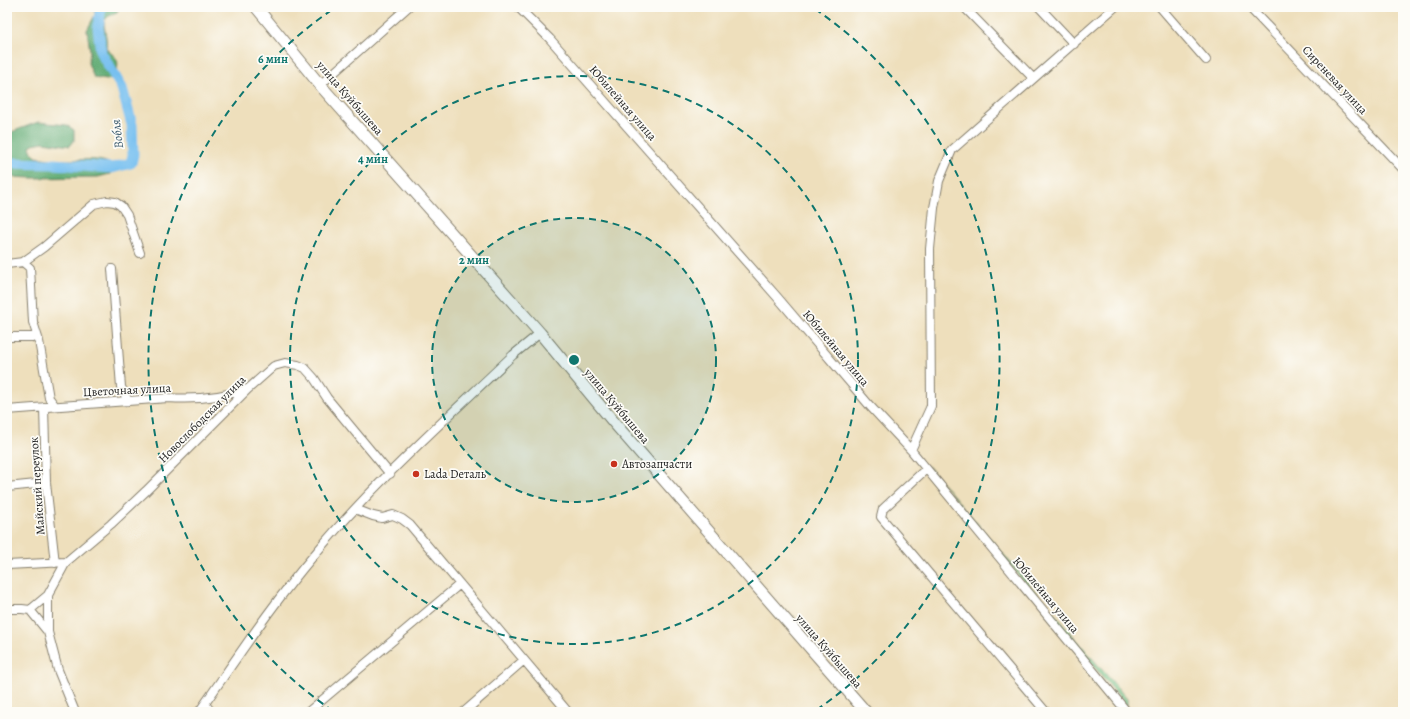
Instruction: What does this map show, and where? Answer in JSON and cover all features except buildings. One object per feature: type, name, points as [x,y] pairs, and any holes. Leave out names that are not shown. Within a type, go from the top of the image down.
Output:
[{"type":"highway","name":"улица Куйбышева","points":[[256,7],[320,85],[540,333],[616,426],[866,712]]},
{"type":"street","points":[[320,85],[408,7]]},
{"type":"street","name":"Юбилейная улица","points":[[518,7],[550,39],[910,450],[1127,712]]},
{"type":"street","points":[[964,7],[1033,78]]},
{"type":"street","points":[[1039,7],[1074,44]]},
{"type":"street","points":[[910,450],[931,406],[930,249],[934,208],[939,181],[952,150],[1115,7]]},
{"type":"street","points":[[1160,7],[1206,60]]},
{"type":"street","name":"Сиреневая улица","points":[[1249,7],[1403,169]]},
{"type":"street","points":[[7,264],[23,262],[44,247],[94,204],[107,201],[115,202],[121,206],[127,215],[140,253]]},
{"type":"street","points":[[23,262],[30,268],[33,322],[39,341],[48,398],[56,406]]},
{"type":"street","points":[[112,269],[120,387],[128,401]]},
{"type":"street","points":[[199,712],[271,608],[315,553],[355,508],[513,355],[540,333]]},
{"type":"street","points":[[7,337],[34,337],[39,341]]},
{"type":"street","name":"Новослободская улица","points":[[66,562],[111,524],[146,491],[248,389],[274,366],[285,363],[305,368],[314,378],[327,398],[390,474]]},
{"type":"street","name":"Цветочная улица","points":[[7,410],[168,398],[185,399],[213,397],[248,389]]},
{"type":"street","name":"Майский переулок","points":[[44,407],[46,483],[55,563]]},
{"type":"street","points":[[926,469],[889,502],[883,509],[881,517],[1046,712]]},
{"type":"street","points":[[7,487],[46,483]]},
{"type":"street","points":[[355,508],[373,516],[382,518],[393,515],[410,525],[568,712]]},
{"type":"street","points":[[7,565],[66,562]]},
{"type":"street","points":[[30,610],[48,596],[66,562]]},
{"type":"street","points":[[308,712],[460,584]]},
{"type":"street","points":[[48,596],[48,632],[58,670],[74,712]]},
{"type":"street","points":[[7,609],[30,610],[48,632]]},
{"type":"street","points":[[464,712],[524,660]]},
{"type":"street","points":[[205,704],[211,712]]},
{"type":"green space","points":[[95,7],[119,7],[117,13],[109,16],[104,21],[107,42],[106,49],[114,55],[118,64],[115,77],[107,80],[94,78],[88,63],[90,51],[87,30],[95,15]]},
{"type":"green space","points":[[38,122],[67,125],[74,130],[74,141],[70,146],[43,142],[33,144],[30,147],[36,157],[58,160],[94,160],[107,162],[113,165],[110,174],[98,177],[7,177],[7,134]]},
{"type":"green space","points":[[928,466],[1127,699],[1127,706]]},
{"type":"waterway","name":"Вобля","points":[[7,163],[112,168],[131,163],[133,155],[132,125],[122,88],[101,53],[98,27],[101,7]]},
{"type":"place","name":"Автозапчасти","points":[[614,464]]},
{"type":"place","name":"Lada Dеталь","points":[[416,474]]}]
